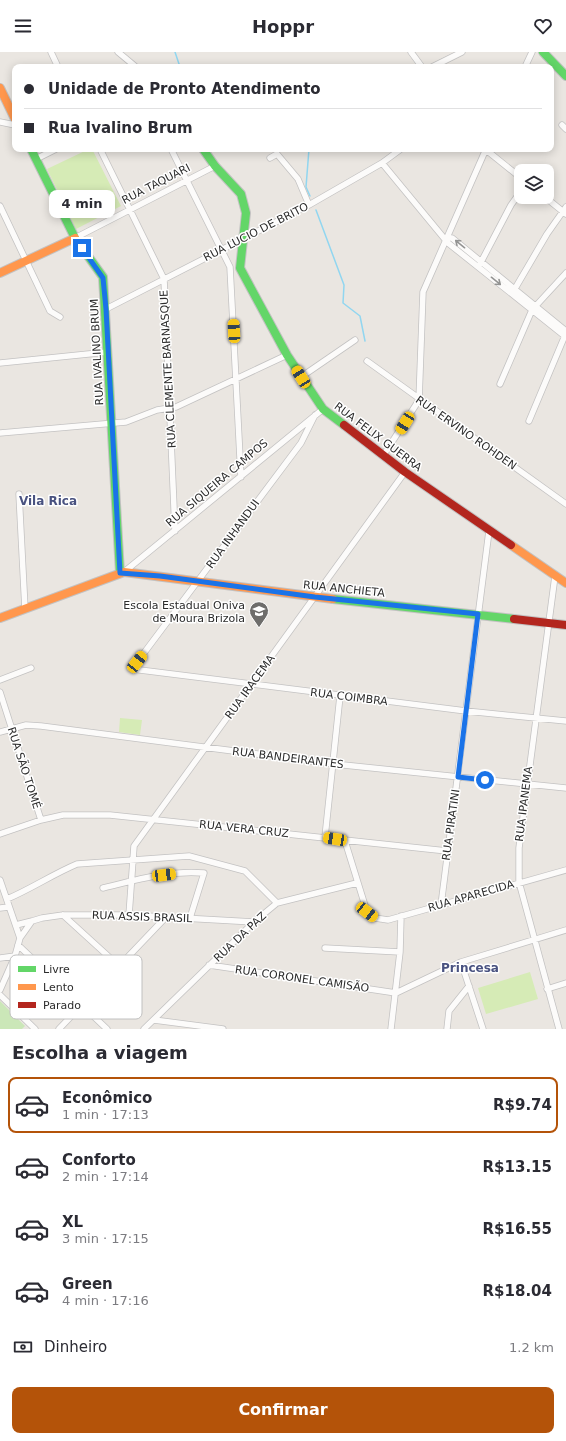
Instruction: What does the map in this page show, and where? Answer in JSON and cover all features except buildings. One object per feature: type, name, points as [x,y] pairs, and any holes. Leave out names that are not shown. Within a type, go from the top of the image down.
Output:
[{"type":"street","points":[[51,52],[57,64]]},
{"type":"street","points":[[118,52],[132,64]]},
{"type":"street","points":[[410,52],[420,64]]},
{"type":"street","points":[[438,64],[462,52]]},
{"type":"street","points":[[526,64],[532,52]]},
{"type":"street","points":[[543,52],[566,76]]},
{"type":"street","points":[[0,88],[12,113]]},
{"type":"street","points":[[0,122],[12,124]]},
{"type":"street","name":"RUA IVALINO BRUM","points":[[32,152],[75,238],[103,278],[106,309],[111,423],[122,572]]},
{"type":"street","points":[[36,159],[50,152]]},
{"type":"street","name":"RUA CLEMENTE BARNASQUE","points":[[102,152],[164,279],[175,531]]},
{"type":"street","points":[[172,152],[230,267],[241,477]]},
{"type":"street","name":"RUA FELIX GUERRA","points":[[205,152],[215,166],[241,194],[246,213],[245,237],[240,268],[287,355],[323,409],[405,472],[566,584]]},
{"type":"street","name":"RUA LUCIO DE BRITO","points":[[106,309],[309,205],[382,163],[397,152]]},
{"type":"street","points":[[383,456],[419,400],[423,292],[445,238],[485,152]]},
{"type":"street","points":[[490,152],[514,172]]},
{"type":"street","points":[[270,158],[277,154],[298,179],[309,205]]},
{"type":"street","points":[[382,163],[448,243],[480,264],[566,334],[529,422]]},
{"type":"street","name":"RUA TAQUARI","points":[[0,273],[75,238],[215,166]]},
{"type":"street","points":[[480,264],[514,201]]},
{"type":"street","points":[[514,292],[565,210],[554,202]]},
{"type":"street","points":[[0,206],[50,311],[60,317]]},
{"type":"street","points":[[500,384],[533,307],[566,273]]},
{"type":"street","points":[[301,377],[355,340]]},
{"type":"street","points":[[0,363],[108,352]]},
{"type":"street","points":[[0,433],[126,422],[158,410],[176,407],[287,355]]},
{"type":"street","name":"RUA ERVINO ROHDEN","points":[[367,361],[419,400],[566,504]]},
{"type":"street","name":"RUA SIQUEIRA CAMPOS","points":[[0,618],[122,572],[175,531],[323,409]]},
{"type":"street","name":"RUA INHANDUI","points":[[132,669],[301,443],[315,415]]},
{"type":"street","name":"RUA IRACEMA","points":[[129,915],[130,880],[134,846],[405,472]]},
{"type":"street","points":[[19,494],[25,609]]},
{"type":"street","name":"RUA PIRATINI","points":[[441,905],[489,531]]},
{"type":"street","name":"RUA ANCHIETA","points":[[122,572],[315,597],[566,625]]},
{"type":"street","name":"RUA IPANEMA","points":[[555,576],[519,848],[519,882],[559,1029]]},
{"type":"street","points":[[0,680],[31,668]]},
{"type":"street","name":"RUA COIMBRA","points":[[132,669],[340,696],[566,721]]},
{"type":"street","name":"RUA SÃO TOMÉ","points":[[0,692],[41,820]]},
{"type":"street","points":[[325,837],[334,764],[340,696]]},
{"type":"street","name":"RUA BANDEIRANTES","points":[[0,732],[26,725],[40,726],[334,764],[566,788]]},
{"type":"street","name":"RUA VERA CRUZ","points":[[0,834],[41,820],[63,815],[110,815],[447,851]]},
{"type":"street","points":[[345,841],[357,883]]},
{"type":"street","points":[[7,899],[32,888],[60,871],[77,864],[189,856],[224,864],[245,871],[277,903]]},
{"type":"street","name":"RUA APARECIDA","points":[[357,883],[367,912],[375,918],[388,920],[566,870]]},
{"type":"street","points":[[103,888],[130,880],[177,873],[204,873],[190,918]]},
{"type":"street","points":[[0,880],[16,925],[19,942],[32,955]]},
{"type":"street","name":"RUA DA PAZ","points":[[144,1029],[254,922],[277,903],[357,883]]},
{"type":"street","points":[[0,908],[9,907]]},
{"type":"street","points":[[63,915],[107,955]]},
{"type":"street","name":"RUA ASSIS BRASIL","points":[[16,925],[63,915],[129,915],[254,922]]},
{"type":"street","points":[[391,1029],[400,952],[401,916]]},
{"type":"street","points":[[130,955],[166,917]]},
{"type":"street","points":[[15,955],[19,942],[32,921]]},
{"type":"street","points":[[396,992],[461,962],[566,930]]},
{"type":"street","points":[[325,948],[400,952]]},
{"type":"street","points":[[0,958],[10,957]]},
{"type":"street","points":[[461,962],[483,1029]]},
{"type":"street","name":"RUA CORONEL CAMISÃO","points":[[209,965],[396,992]]},
{"type":"street","points":[[0,990],[10,967]]},
{"type":"street","points":[[547,989],[566,983]]},
{"type":"street","points":[[447,1029],[449,1011],[469,986]]},
{"type":"street","points":[[0,995],[10,1005]]},
{"type":"street","points":[[25,1019],[35,1029]]},
{"type":"street","points":[[59,1029],[69,1019]]},
{"type":"street","points":[[97,1019],[107,1029]]},
{"type":"street","points":[[154,1020],[223,1029]]},
{"type":"green space","points":[[83,152],[94,152],[121,206],[76,229],[47,169]]},
{"type":"green space","points":[[120,718],[142,720],[140,735],[119,732]]},
{"type":"green space","points":[[530,972],[538,999],[486,1014],[478,988]]},
{"type":"green space","points":[[0,1001],[10,1011],[10,1019],[18,1019],[25,1026],[22,1029],[0,1029]]},
{"type":"waterway","points":[[175,52],[179,64]]},
{"type":"waterway","points":[[309,152],[306,187],[310,196]]},
{"type":"waterway","points":[[316,210],[344,285],[343,303],[360,316],[365,341]]},
{"type":"traffic: fast","points":[[543,52],[566,76]]},
{"type":"traffic: fast","points":[[32,152],[75,238],[103,277],[120,573]]},
{"type":"traffic: fast","points":[[205,152],[215,166],[241,194],[246,213],[240,268],[287,355],[323,409],[344,425]]},
{"type":"traffic: fast","points":[[333,599],[514,619]]},
{"type":"traffic: slow","points":[[0,88],[12,113]]},
{"type":"traffic: slow","points":[[0,273],[75,238]]},
{"type":"traffic: slow","points":[[511,545],[566,583]]},
{"type":"traffic: slow","points":[[0,618],[124,572],[333,599]]},
{"type":"traffic: jam","points":[[344,425],[405,472],[511,545]]},
{"type":"traffic: jam","points":[[514,619],[566,625]]},
{"type":"place","name":"Escola Estadual Oniva de Moura Brizola","points":[[259,628]]},
{"type":"district","name":"Vila Rica","points":[[48,501]]},
{"type":"district","name":"Princesa","points":[[470,968]]},
{"type":"route","points":[[82,248],[103,278],[106,309],[120,573],[124,572],[160,576],[315,597],[478,614],[458,777],[485,780]]}]
